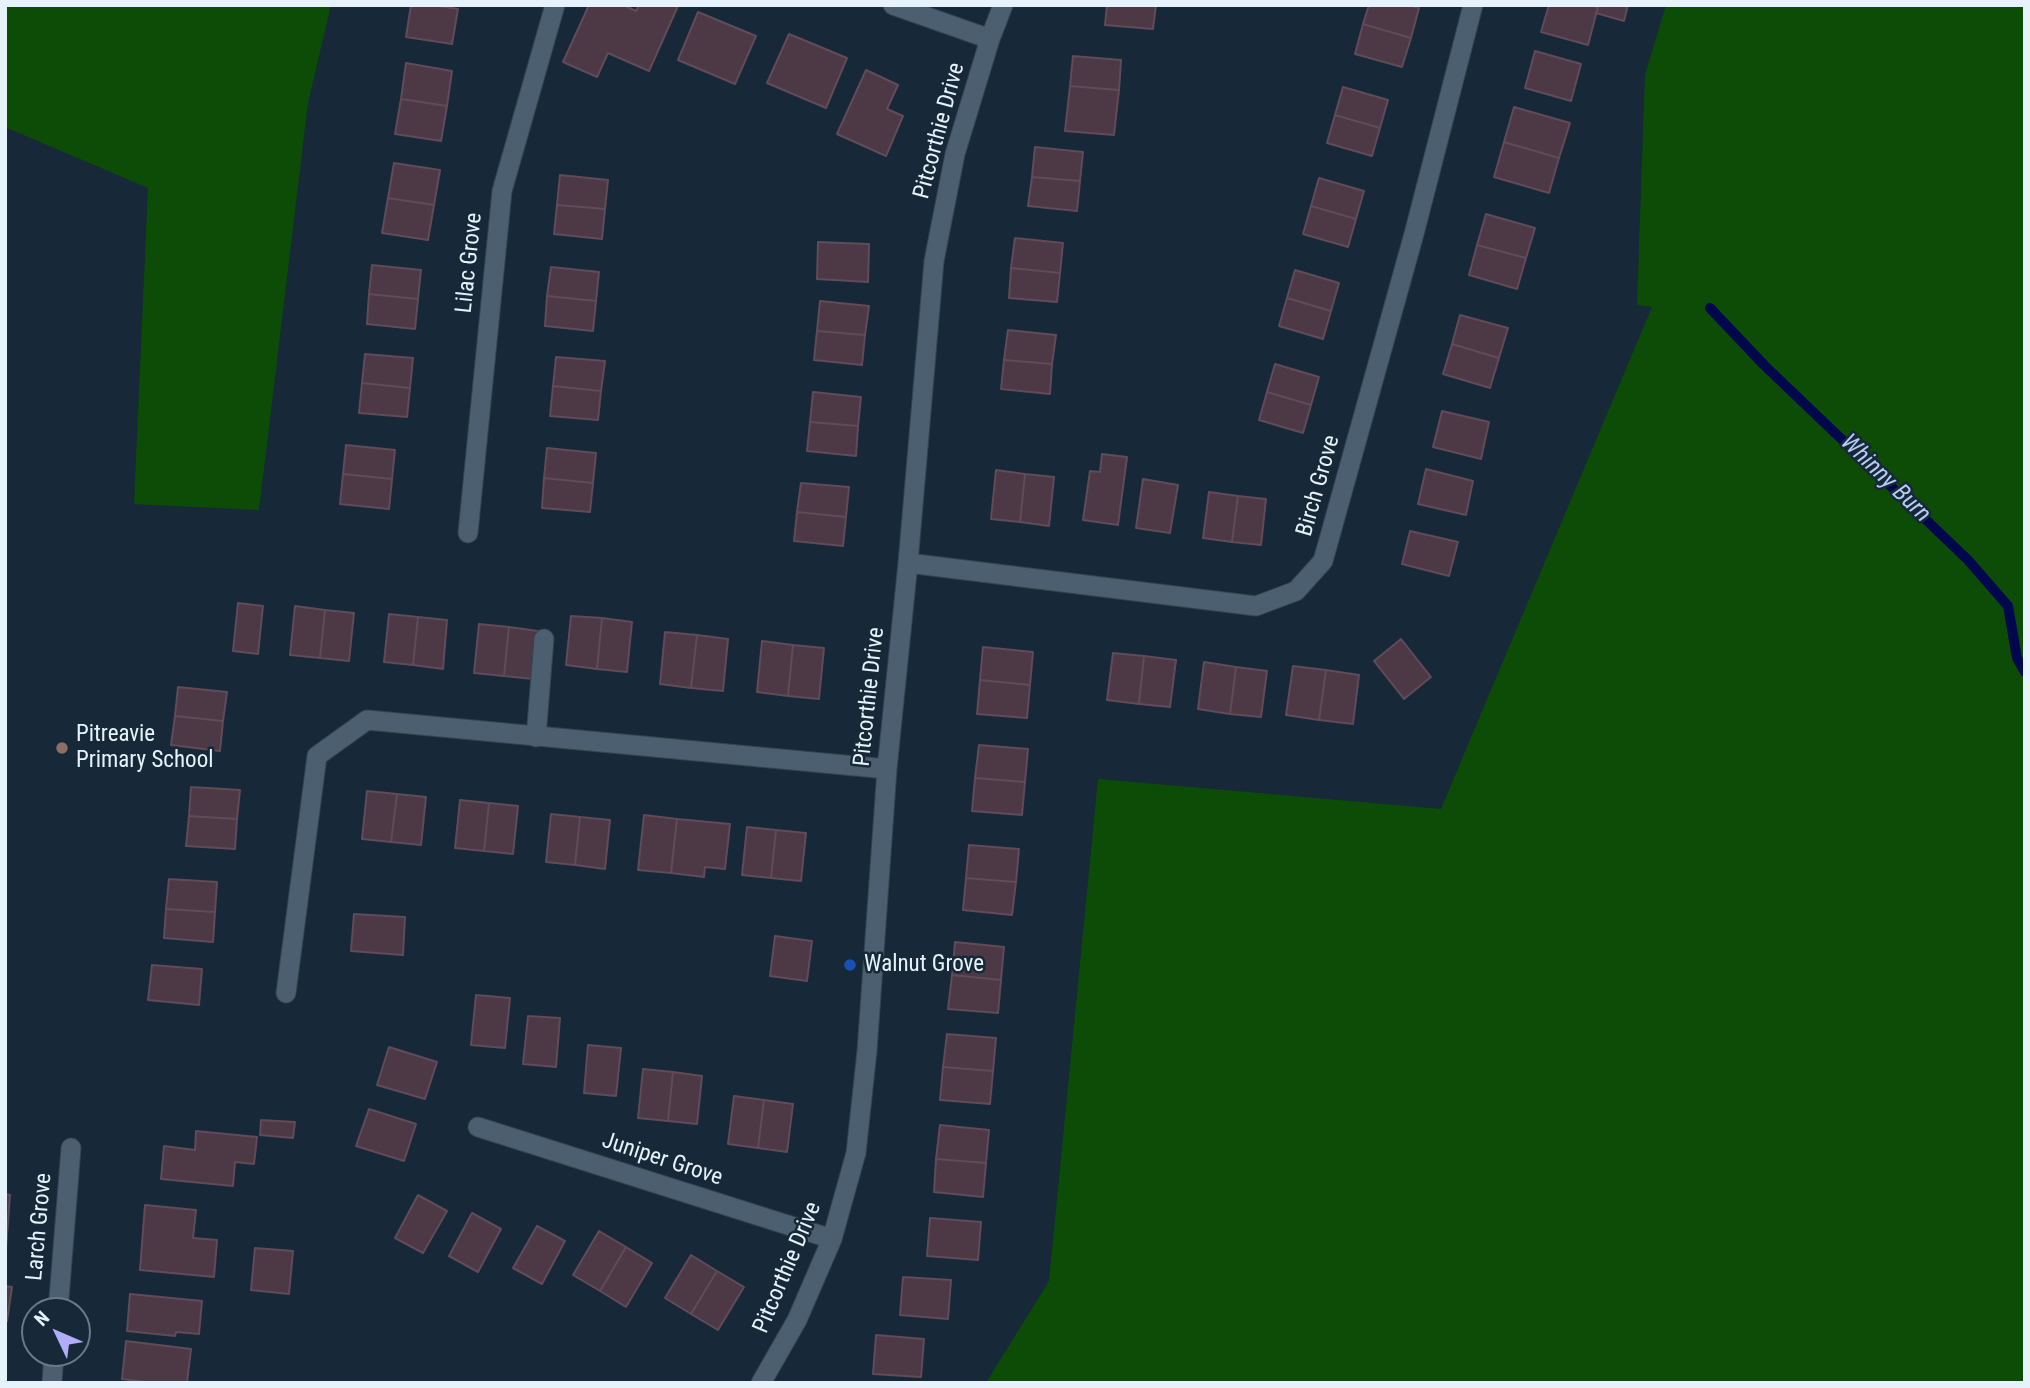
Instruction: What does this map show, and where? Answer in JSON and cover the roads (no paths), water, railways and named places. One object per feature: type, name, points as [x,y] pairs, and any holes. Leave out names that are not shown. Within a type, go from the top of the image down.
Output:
[{"type":"street","name":"Lilac Grove","points":[[468,533],[502,191],[555,5]]},
{"type":"street","points":[[893,5],[990,39]]},
{"type":"street","name":"Pitcorthie Drive","points":[[761,1383],[797,1320],[832,1239],[856,1153],[867,1051],[887,769],[934,261],[955,154],[1003,5]]},
{"type":"street","name":"Birch Grove","points":[[908,563],[1256,606],[1296,591],[1323,561],[1414,234],[1473,5]]},
{"type":"street","points":[[536,737],[544,639]]},
{"type":"street","points":[[286,993],[317,756],[367,720],[887,769]]},
{"type":"street","name":"Juniper Grove","points":[[478,1127],[832,1239]]},
{"type":"street","name":"Larch Grove","points":[[59,1297],[71,1148]]},
{"type":"waterway","name":"Whinny Burn","points":[[1710,308],[1764,365],[1968,560],[2008,606],[2017,658],[2025,672]]},
{"type":"place","name":"Pitreavie Primary School","points":[[62,748]]},
{"type":"place","name":"Walnut Grove","points":[[850,965]]}]
